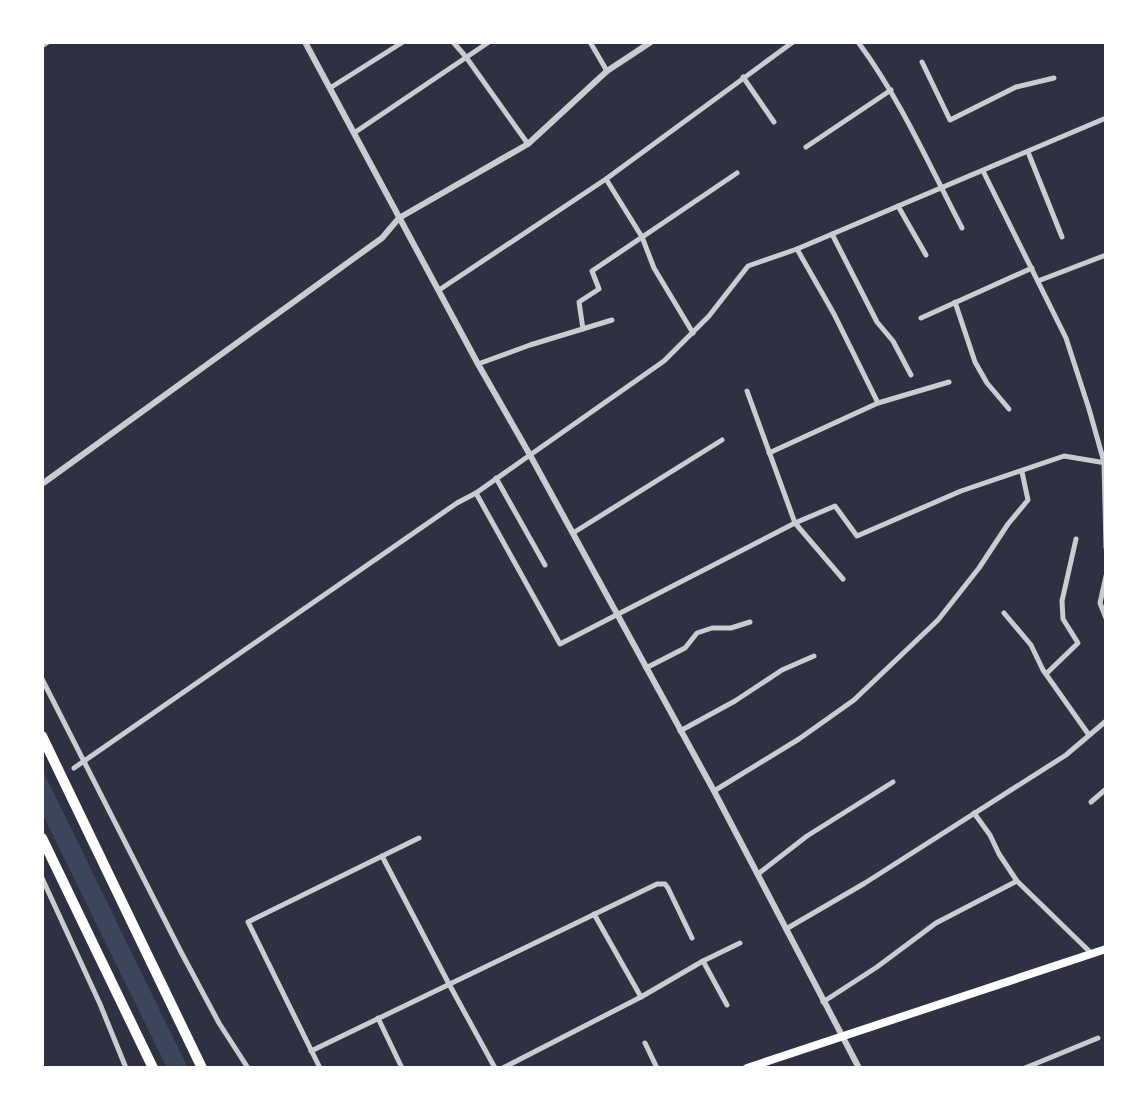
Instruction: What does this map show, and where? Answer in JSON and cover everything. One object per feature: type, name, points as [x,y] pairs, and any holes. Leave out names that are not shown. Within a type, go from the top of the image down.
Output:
[{"type":"highway","points":[[42,736],[202,1068]]},
{"type":"highway","points":[[42,838],[153,1068]]},
{"type":"main road","points":[[747,1068],[1106,949]]},
{"type":"street","points":[[42,46],[48,42]]},
{"type":"street","points":[[305,42],[478,364],[714,791],[859,1068]]},
{"type":"street","points":[[330,88],[403,42]]},
{"type":"street","points":[[453,42],[528,144]]},
{"type":"street","points":[[354,133],[489,42]]},
{"type":"street","points":[[590,42],[607,71]]},
{"type":"street","points":[[42,484],[382,238],[399,218],[528,144],[607,71],[651,42]]},
{"type":"street","points":[[439,290],[606,179],[793,42]]},
{"type":"street","points":[[858,42],[891,90],[962,228]]},
{"type":"street","points":[[922,62],[950,120],[1016,87],[1054,78]]},
{"type":"street","points":[[743,77],[774,122]]},
{"type":"street","points":[[806,147],[891,90]]},
{"type":"street","points":[[74,768],[664,361],[693,333],[748,266],[797,249],[1106,118]]},
{"type":"street","points":[[1028,152],[1062,237]]},
{"type":"street","points":[[983,171],[1066,338],[1105,462],[1106,548]]},
{"type":"street","points":[[583,329],[579,302],[599,289],[592,271],[737,173]]},
{"type":"street","points":[[606,179],[642,237],[653,265],[693,333]]},
{"type":"street","points":[[898,206],[926,255]]},
{"type":"street","points":[[832,234],[877,322],[893,341],[911,375]]},
{"type":"street","points":[[797,249],[834,314],[878,403]]},
{"type":"street","points":[[1038,281],[1106,255]]},
{"type":"street","points":[[921,318],[1032,268]]},
{"type":"street","points":[[955,302],[975,362],[987,383],[1009,409]]},
{"type":"street","points":[[478,364],[612,320]]},
{"type":"street","points":[[769,453],[878,403],[949,382]]},
{"type":"street","points":[[747,391],[795,523],[843,579]]},
{"type":"street","points":[[573,533],[722,440]]},
{"type":"street","points":[[476,493],[560,644],[795,523],[835,506],[857,536],[961,491],[1064,456],[1105,462]]},
{"type":"street","points":[[714,791],[799,739],[854,700],[938,620],[1028,500],[1022,472]]},
{"type":"street","points":[[496,478],[545,565]]},
{"type":"street","points":[[1046,674],[1078,643],[1063,619],[1062,601],[1076,539]]},
{"type":"street","points":[[1106,576],[1100,603],[1106,618]]},
{"type":"street","points":[[1004,613],[1031,645],[1046,674],[1089,735]]},
{"type":"street","points":[[646,668],[685,648],[697,633],[750,622]]},
{"type":"street","points":[[680,731],[735,701],[782,670],[814,656]]},
{"type":"street","points":[[42,679],[219,1023],[248,1068]]},
{"type":"street","points":[[786,929],[865,883],[1066,755],[1106,721]]},
{"type":"street","points":[[758,874],[807,836],[893,782]]},
{"type":"street","points":[[1091,802],[1106,789]]},
{"type":"street","points":[[974,813],[1017,881],[1092,954]]},
{"type":"street","points":[[320,1068],[248,922],[419,838]]},
{"type":"street","points":[[382,856],[495,1068]]},
{"type":"street","points":[[42,878],[126,1068]]},
{"type":"street","points":[[823,1002],[936,923],[1017,881]]},
{"type":"street","points":[[311,1051],[661,883],[668,888],[692,938]]},
{"type":"street","points":[[594,914],[641,997]]},
{"type":"street","points":[[503,1068],[740,943]]},
{"type":"street","points":[[703,961],[727,1005]]},
{"type":"street","points":[[378,1018],[402,1068]]},
{"type":"street","points":[[1025,1068],[1098,1038]]},
{"type":"street","points":[[645,1043],[657,1068]]},
{"type":"shaded area","points":[[42,769],[188,1068],[167,1068],[42,813]]}]
